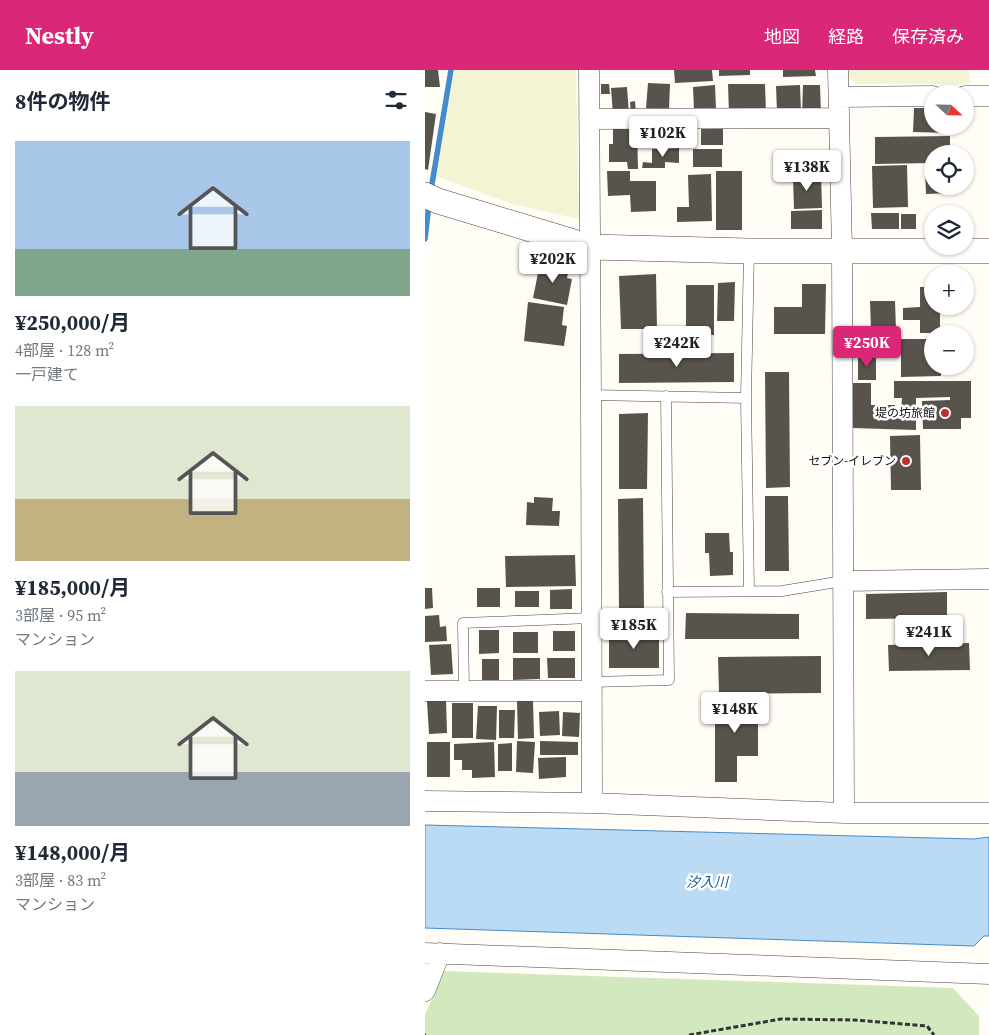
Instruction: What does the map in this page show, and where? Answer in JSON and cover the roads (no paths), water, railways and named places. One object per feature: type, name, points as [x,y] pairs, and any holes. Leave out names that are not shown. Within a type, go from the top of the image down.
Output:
[{"type":"street","points":[[589,70],[592,803]]},
{"type":"street","points":[[838,70],[842,250],[844,813]]},
{"type":"street","points":[[839,97],[924,96]]},
{"type":"street","points":[[974,96],[989,96]]},
{"type":"street","points":[[589,119],[839,118]]},
{"type":"street","points":[[425,196],[589,247],[749,251],[989,251]]},
{"type":"street","points":[[843,581],[989,580]]},
{"type":"street","points":[[425,691],[592,686]]},
{"type":"street","points":[[425,801],[592,803],[844,813],[989,813]]},
{"type":"street","points":[[425,991],[433,953],[989,974]]},
{"type":"lane","points":[[749,251],[746,398],[749,590]]},
{"type":"lane","points":[[591,395],[746,398]]},
{"type":"lane","points":[[592,686],[669,680],[666,396]]},
{"type":"lane","points":[[667,592],[782,591],[843,581]]},
{"type":"lane","points":[[464,691],[463,623],[592,618]]},
{"type":"water","name":"汐入川","points":[[425,825],[974,839],[989,837],[989,936],[984,936],[974,946],[425,928]]},
{"type":"waterway","points":[[431,190],[451,70]]},
{"type":"waterway","points":[[425,239],[429,204]]},
{"type":"place","name":"堤の坊旅館","points":[[945,413]]},
{"type":"place","name":"セブン-イレブン","points":[[906,461]]}]
